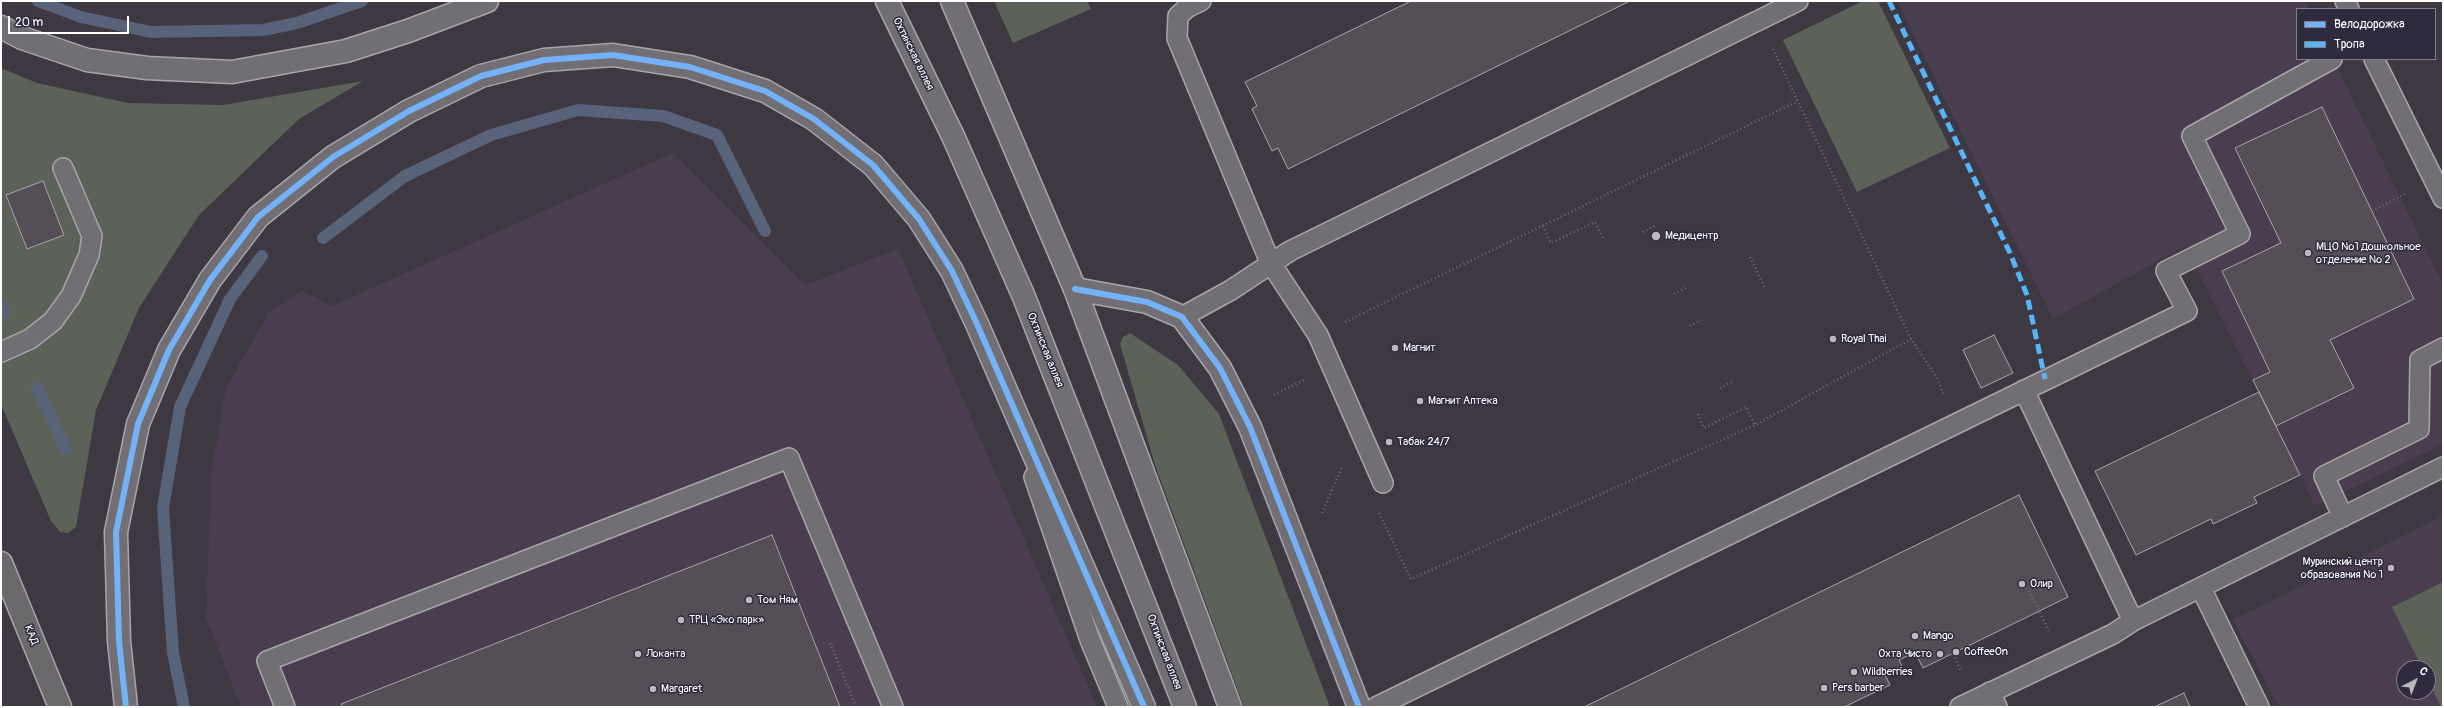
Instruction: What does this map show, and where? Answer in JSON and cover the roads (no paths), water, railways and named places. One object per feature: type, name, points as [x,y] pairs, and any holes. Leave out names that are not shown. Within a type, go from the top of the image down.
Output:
[{"type":"highway","name":"КАД","points":[[1,563],[60,707]]},
{"type":"street","points":[[1,27],[22,38],[87,60],[147,68],[232,72],[346,51],[408,31],[487,1]]},
{"type":"street","name":"Охтинская аллея","points":[[887,1],[953,136],[1024,296],[1185,707]]},
{"type":"street","points":[[952,1],[1076,289],[1230,707]]},
{"type":"street","points":[[126,707],[119,641],[116,532],[138,424],[169,350],[210,280],[258,217],[333,157],[409,111],[481,76],[544,60],[613,55],[690,67],[765,91],[814,119],[873,165],[919,219],[952,271],[997,370],[1144,707]]},
{"type":"street","points":[[1076,289],[1147,302],[1182,317],[1220,368],[1250,427],[1359,707]]},
{"type":"lane","points":[[1201,1],[1188,7],[1178,16],[1177,38],[1270,262],[1318,335],[1383,483]]},
{"type":"lane","points":[[1182,317],[1231,290],[1270,262],[1798,1]]},
{"type":"lane","points":[[1376,707],[2187,311],[2166,271],[2240,234],[2192,136],[2330,60]]},
{"type":"lane","points":[[2374,60],[2443,198]]},
{"type":"lane","points":[[1,352],[30,340],[53,321],[71,296],[89,255],[92,236],[63,168]]},
{"type":"lane","points":[[2344,517],[2324,476],[2419,428],[2420,360],[2443,348]]},
{"type":"lane","points":[[997,370],[1090,640],[1118,707]]},
{"type":"lane","points":[[2024,390],[2133,621]]},
{"type":"lane","points":[[285,707],[267,661],[789,458],[893,707]]},
{"type":"lane","points":[[1960,707],[1993,700],[2113,634],[2133,621],[2443,467]]},
{"type":"lane","points":[[2200,588],[2259,707]]},
{"type":"waterway","points":[[38,1],[81,17],[151,32],[263,30],[297,23],[362,1]]},
{"type":"waterway","points":[[323,238],[405,176],[491,135],[578,110],[663,116],[717,135],[765,231]]},
{"type":"waterway","points":[[184,707],[173,653],[163,508],[180,407],[230,299],[262,256]]},
{"type":"waterway","points":[[1,306],[4,313]]},
{"type":"waterway","points":[[37,388],[66,449]]},
{"type":"place","name":"Медицентр","points":[[1656,236]]},
{"type":"place","name":"МЦО №1 Дошкольное отделение № 2","points":[[2308,253]]},
{"type":"place","name":"Royal Thai","points":[[1833,339]]},
{"type":"place","name":"Магнит","points":[[1395,348]]},
{"type":"place","name":"Магнит Аптека","points":[[1420,401]]},
{"type":"place","name":"Табак 24/7","points":[[1389,442]]},
{"type":"place","name":"Муринский центр образования № 1","points":[[2391,568]]},
{"type":"place","name":"Олир","points":[[2022,584]]},
{"type":"place","name":"Том Ням","points":[[749,600]]},
{"type":"place","name":"ТРЦ «Эко парк»","points":[[681,620]]},
{"type":"place","name":"Mango","points":[[1915,636]]},
{"type":"place","name":"CoffeeOn","points":[[1956,652]]},
{"type":"place","name":"Локанта","points":[[638,654]]},
{"type":"place","name":"Охта Чисто","points":[[1940,654]]},
{"type":"place","name":"Wildberries","points":[[1854,672]]},
{"type":"place","name":"Pers barber","points":[[1824,688]]},
{"type":"place","name":"Margaret","points":[[653,689]]}]
